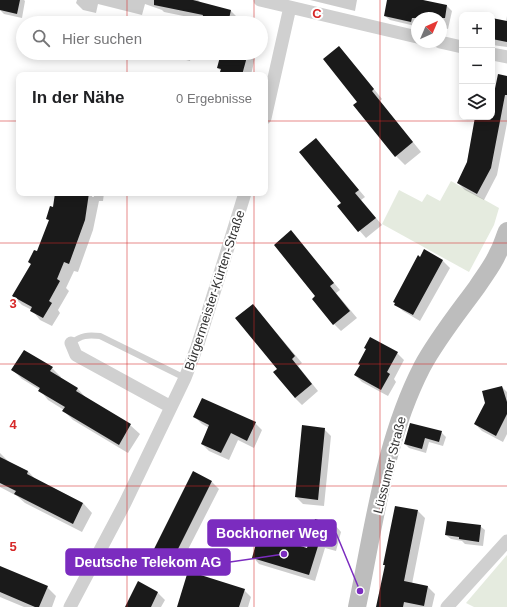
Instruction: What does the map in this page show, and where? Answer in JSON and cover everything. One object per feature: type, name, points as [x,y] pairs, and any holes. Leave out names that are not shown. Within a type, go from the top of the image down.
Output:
[{"type":"main road","name":"Lüssumer Straße","points":[[356,607],[389,456],[398,424],[408,398],[423,366],[437,343],[484,277],[498,254],[507,231]]},
{"type":"street","points":[[260,0],[411,36]]},
{"type":"street","points":[[268,105],[290,7]]},
{"type":"street","points":[[447,44],[459,46]]},
{"type":"street","points":[[495,55],[507,57]]},
{"type":"street","name":"Bürgermeister-Kürten-Straße","points":[[70,607],[125,503],[185,378],[197,347],[244,196]]},
{"type":"street","points":[[71,343],[76,355],[171,407]]},
{"type":"street","points":[[447,607],[507,541]]},
{"type":"lane","points":[[71,343],[79,337],[88,335],[100,336],[185,378]]},
{"type":"shaded area","points":[[451,181],[499,208],[494,225],[469,272],[382,224],[399,190],[422,202],[427,194],[440,201]]},
{"type":"shaded area","points":[[507,555],[507,607],[474,607],[466,603]]},
{"type":"building","points":[[0,0],[20,0],[17,14],[0,10]]},
{"type":"building","points":[[154,0],[193,0],[231,10],[230,16],[203,16],[154,5]]},
{"type":"building","points":[[387,0],[423,0],[447,5],[446,12],[411,12],[411,22],[384,16]]},
{"type":"building","points":[[495,19],[507,21],[507,42],[495,40]]},
{"type":"building","points":[[339,46],[374,89],[372,91],[413,142],[395,157],[353,105],[357,102],[323,59]]},
{"type":"building","points":[[219,60],[246,60],[243,72],[220,72],[221,69],[217,68]]},
{"type":"building","points":[[498,74],[507,76],[507,95],[505,95],[491,168],[477,194],[457,183],[467,162],[474,120],[495,120],[495,88]]},
{"type":"building","points":[[316,138],[359,190],[355,193],[376,218],[358,232],[337,206],[341,203],[299,152]]},
{"type":"building","points":[[55,196],[89,196],[85,220],[69,264],[64,262],[57,279],[60,281],[49,301],[52,303],[43,318],[30,311],[32,307],[12,296],[31,264],[28,262],[34,250],[37,251],[49,220],[46,219],[50,206],[53,207]]},
{"type":"building","points":[[291,230],[334,283],[330,286],[350,311],[333,325],[312,299],[315,296],[274,245]]},
{"type":"building","points":[[424,249],[443,260],[413,315],[394,305],[395,303],[393,302],[418,255],[420,257]]},
{"type":"building","points":[[253,304],[295,356],[292,359],[312,384],[295,398],[273,372],[277,369],[235,318]]},
{"type":"building","points":[[370,337],[398,352],[387,372],[390,374],[381,390],[354,375],[360,365],[358,364],[366,349],[364,348]]},
{"type":"building","points":[[24,350],[53,367],[50,371],[78,388],[76,391],[131,424],[119,445],[62,411],[65,407],[38,391],[40,388],[11,370]]},
{"type":"building","points":[[502,386],[507,402],[507,414],[496,436],[474,424],[485,403],[482,391]]},
{"type":"building","points":[[202,398],[256,422],[247,441],[231,433],[221,453],[201,444],[209,425],[193,417]]},
{"type":"building","points":[[410,423],[442,431],[439,442],[425,438],[422,449],[404,444]]},
{"type":"building","points":[[302,425],[325,428],[318,500],[295,497]]},
{"type":"building","points":[[0,457],[28,471],[27,474],[83,503],[73,524],[14,494],[16,491],[0,483]]},
{"type":"building","points":[[193,471],[212,481],[168,569],[149,559]]},
{"type":"building","points":[[395,506],[418,510],[404,581],[428,586],[424,606],[404,602],[403,607],[376,607]]},
{"type":"building","points":[[315,519],[335,525],[329,546],[319,543],[309,575],[252,558],[259,533],[307,548]]},
{"type":"building","points":[[447,521],[481,525],[479,542],[445,535]]},
{"type":"building","points":[[0,566],[48,586],[39,607],[35,607],[0,592]]},
{"type":"building","points":[[188,571],[245,589],[239,607],[177,607]]},
{"type":"building","points":[[138,581],[158,592],[151,607],[125,607]]},
{"type":"place","name":"Deutsche Telekom AG","points":[[284,554]]},
{"type":"place","name":"Bockhorner Weg","points":[[360,591]]}]
